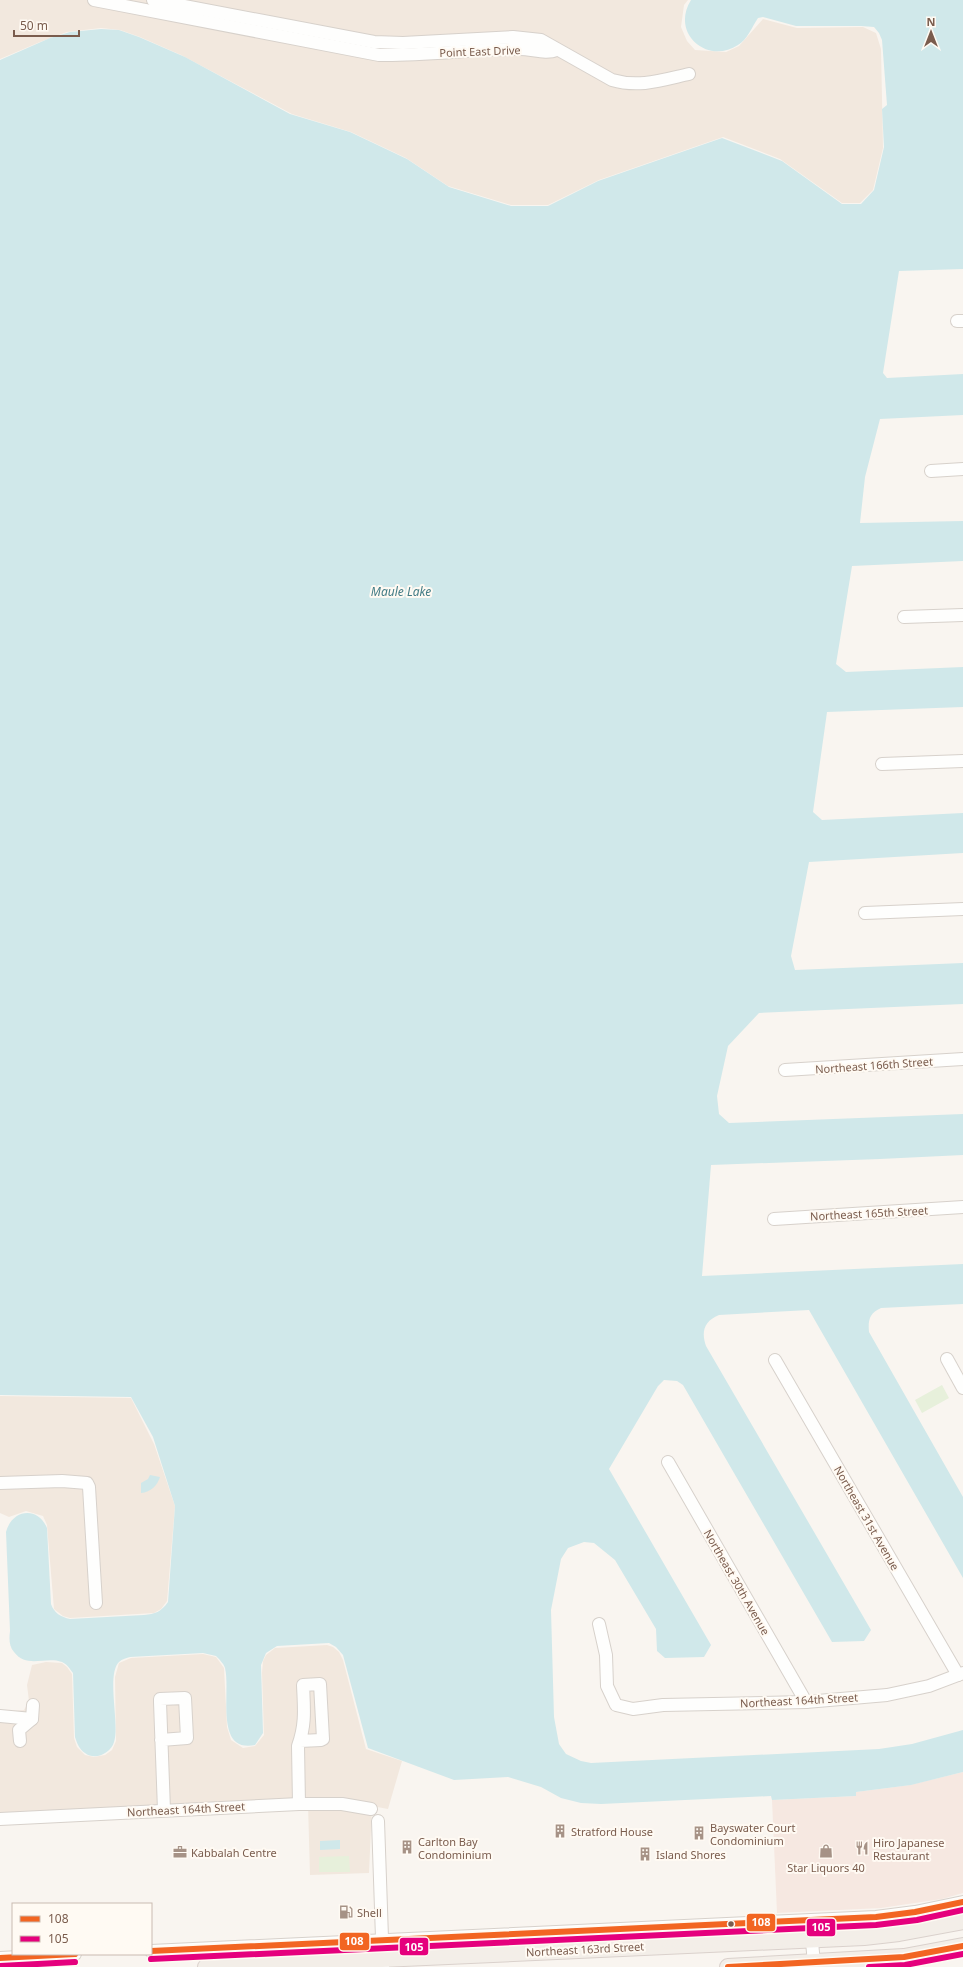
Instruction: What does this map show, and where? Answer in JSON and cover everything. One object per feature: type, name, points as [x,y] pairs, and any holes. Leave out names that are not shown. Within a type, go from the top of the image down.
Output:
[{"type":"main road","name":"Northeast 163rd Street","points":[[206,1967],[383,1963],[864,1937],[899,1933],[963,1921]]},
{"type":"main road","points":[[728,1967],[904,1957],[963,1946]]},
{"type":"street","name":"Point East Drive","points":[[94,0],[379,55],[520,48],[545,52],[557,50]]},
{"type":"street","name":"Point East Drive","points":[[153,0],[374,42],[403,43],[526,38],[541,40],[550,44],[557,50]]},
{"type":"street","points":[[557,50],[612,80],[621,83],[647,84],[689,74]]},
{"type":"street","points":[[931,471],[963,470]]},
{"type":"street","points":[[904,617],[963,615]]},
{"type":"street","points":[[882,764],[963,761]]},
{"type":"street","points":[[866,913],[963,909]]},
{"type":"street","name":"Northeast 166th Street","points":[[784,1070],[963,1059]]},
{"type":"street","name":"Northeast 165th Street","points":[[774,1219],[963,1207]]},
{"type":"street","points":[[947,1359],[963,1388]]},
{"type":"street","name":"Northeast 31st Avenue","points":[[775,1360],[961,1674]]},
{"type":"street","name":"Northeast 30th Avenue","points":[[668,1462],[806,1702]]},
{"type":"street","points":[[0,1483],[62,1481],[87,1483],[89,1487],[96,1603]]},
{"type":"street","name":"Northeast 164th Street","points":[[599,1624],[606,1655],[607,1686],[616,1705],[633,1709],[663,1705],[806,1702],[887,1696],[930,1686],[961,1674]]},
{"type":"street","points":[[299,1804],[298,1746],[304,1729],[303,1685],[320,1684],[323,1738],[321,1740],[300,1741]]},
{"type":"street","points":[[161,1740],[186,1738],[185,1698],[160,1699],[161,1740],[164,1810]]},
{"type":"street","points":[[20,1741],[19,1730],[32,1719],[33,1705]]},
{"type":"street","points":[[0,1716],[32,1719]]},
{"type":"street","name":"Northeast 164th Street","points":[[0,1819],[299,1804],[342,1804],[371,1809]]},
{"type":"street","points":[[378,1821],[383,1963]]},
{"type":"street","name":"Northeast 163rd Street","points":[[152,1951],[810,1921],[884,1916],[915,1912],[963,1902]]},
{"type":"street","points":[[810,1921],[814,1963]]},
{"type":"street","points":[[0,1958],[56,1955]]},
{"type":"shaded area","points":[[0,0],[688,0],[684,5],[681,27],[687,41],[695,50],[726,52],[739,46],[763,19],[797,28],[863,27],[876,33],[881,49],[883,148],[873,190],[860,203],[842,203],[780,159],[723,137],[599,180],[548,205],[511,205],[448,186],[406,158],[351,132],[292,114],[181,55],[120,30],[101,28],[67,32],[0,59]]},
{"type":"shaded area","points":[[0,1396],[131,1398],[154,1444],[175,1506],[167,1601],[161,1609],[154,1613],[70,1618],[63,1616],[54,1609],[47,1525],[43,1516],[26,1511],[9,1517],[0,1513]]},
{"type":"shaded area","points":[[327,1645],[333,1647],[339,1652],[343,1660],[366,1749],[402,1761],[388,1809],[372,1806],[369,1873],[310,1875],[308,1804],[0,1815],[0,1712],[24,1710],[29,1701],[27,1685],[32,1665],[46,1662],[62,1663],[72,1674],[74,1738],[77,1747],[85,1755],[94,1757],[105,1755],[112,1750],[116,1741],[115,1677],[119,1663],[131,1658],[203,1654],[216,1657],[224,1668],[227,1727],[231,1740],[243,1748],[255,1746],[264,1735],[262,1673],[263,1661],[266,1655],[275,1648]]},
{"type":"shaded area","points":[[963,1772],[963,1893],[942,1899],[881,1908],[777,1913],[772,1800],[856,1796],[856,1792],[910,1785]]},
{"type":"green space","points":[[942,1385],[949,1398],[922,1413],[915,1400]]},
{"type":"green space","points":[[349,1856],[350,1872],[319,1872],[319,1857]]},
{"type":"water","name":"Maule Lake","points":[[691,0],[963,0],[963,269],[899,271],[883,373],[887,378],[963,374],[963,415],[880,419],[865,477],[860,523],[963,521],[963,561],[852,566],[836,664],[846,672],[963,667],[963,707],[827,712],[813,812],[822,820],[963,813],[963,853],[809,862],[791,956],[795,970],[963,963],[963,1004],[759,1013],[728,1046],[717,1096],[719,1114],[729,1123],[963,1114],[963,1155],[711,1165],[702,1276],[963,1264],[963,1304],[881,1308],[874,1312],[870,1318],[869,1332],[963,1497],[963,1578],[809,1310],[719,1315],[710,1320],[705,1328],[704,1336],[706,1346],[871,1630],[864,1641],[832,1642],[683,1385],[677,1381],[664,1380],[658,1386],[609,1469],[711,1645],[704,1657],[665,1658],[657,1651],[656,1629],[615,1560],[594,1543],[584,1542],[568,1548],[561,1559],[551,1610],[554,1717],[559,1744],[566,1754],[581,1761],[591,1763],[879,1749],[912,1744],[963,1730],[963,1772],[911,1785],[856,1792],[856,1796],[772,1800],[771,1796],[601,1804],[581,1803],[561,1798],[541,1787],[508,1777],[454,1780],[368,1748],[343,1655],[336,1647],[329,1643],[277,1646],[266,1653],[261,1665],[263,1733],[255,1745],[242,1745],[234,1740],[229,1730],[226,1705],[225,1668],[223,1663],[216,1656],[203,1653],[130,1657],[123,1659],[115,1668],[114,1677],[114,1742],[110,1749],[102,1755],[89,1755],[80,1748],[75,1737],[73,1673],[67,1665],[62,1662],[49,1660],[25,1660],[14,1652],[10,1645],[6,1532],[9,1524],[14,1519],[25,1513],[38,1516],[43,1521],[47,1528],[51,1604],[54,1610],[61,1616],[70,1619],[148,1615],[160,1610],[168,1602],[175,1506],[153,1437],[131,1397],[0,1395],[0,60],[50,38],[70,32],[101,29],[119,30],[185,57],[290,114],[350,132],[407,159],[449,187],[511,206],[548,206],[598,181],[722,138],[782,161],[842,204],[861,204],[874,190],[884,147],[882,109],[887,105],[882,40],[874,27],[796,26],[763,17],[758,18],[747,37],[741,43],[727,50],[715,51],[704,49],[695,43],[689,34],[685,24],[686,13]]},
{"type":"water","points":[[150,1475],[160,1477],[153,1488],[141,1493],[141,1483],[148,1479]]},
{"type":"water","points":[[340,1840],[340,1849],[320,1850],[320,1841]]},
{"type":"transit line","name":"108","points":[[152,1951],[876,1917],[915,1912],[963,1902]]},
{"type":"transit line","name":"105","points":[[151,1959],[876,1925],[917,1920],[963,1910]]},
{"type":"transit line","name":"108","points":[[728,1967],[904,1957],[963,1946]]},
{"type":"transit line","name":"105","points":[[869,1967],[905,1965],[963,1954]]},
{"type":"transit line","name":"108","points":[[0,1958],[56,1955]]},
{"type":"transit line","name":"105","points":[[0,1966],[75,1962]]},
{"type":"place","name":"Stratford House","points":[[560,1831]]},
{"type":"place","name":"Bayswater Court Condominium","points":[[699,1833]]},
{"type":"place","name":"Carlton Bay Condominium","points":[[407,1847]]},
{"type":"place","name":"Hiro Japanese Restaurant","points":[[862,1848]]},
{"type":"place","name":"Star Liquors 40","points":[[826,1851]]},
{"type":"place","name":"Kabbalah Centre","points":[[180,1852]]},
{"type":"place","name":"Island Shores","points":[[645,1854]]},
{"type":"place","name":"Shell","points":[[346,1912]]}]
